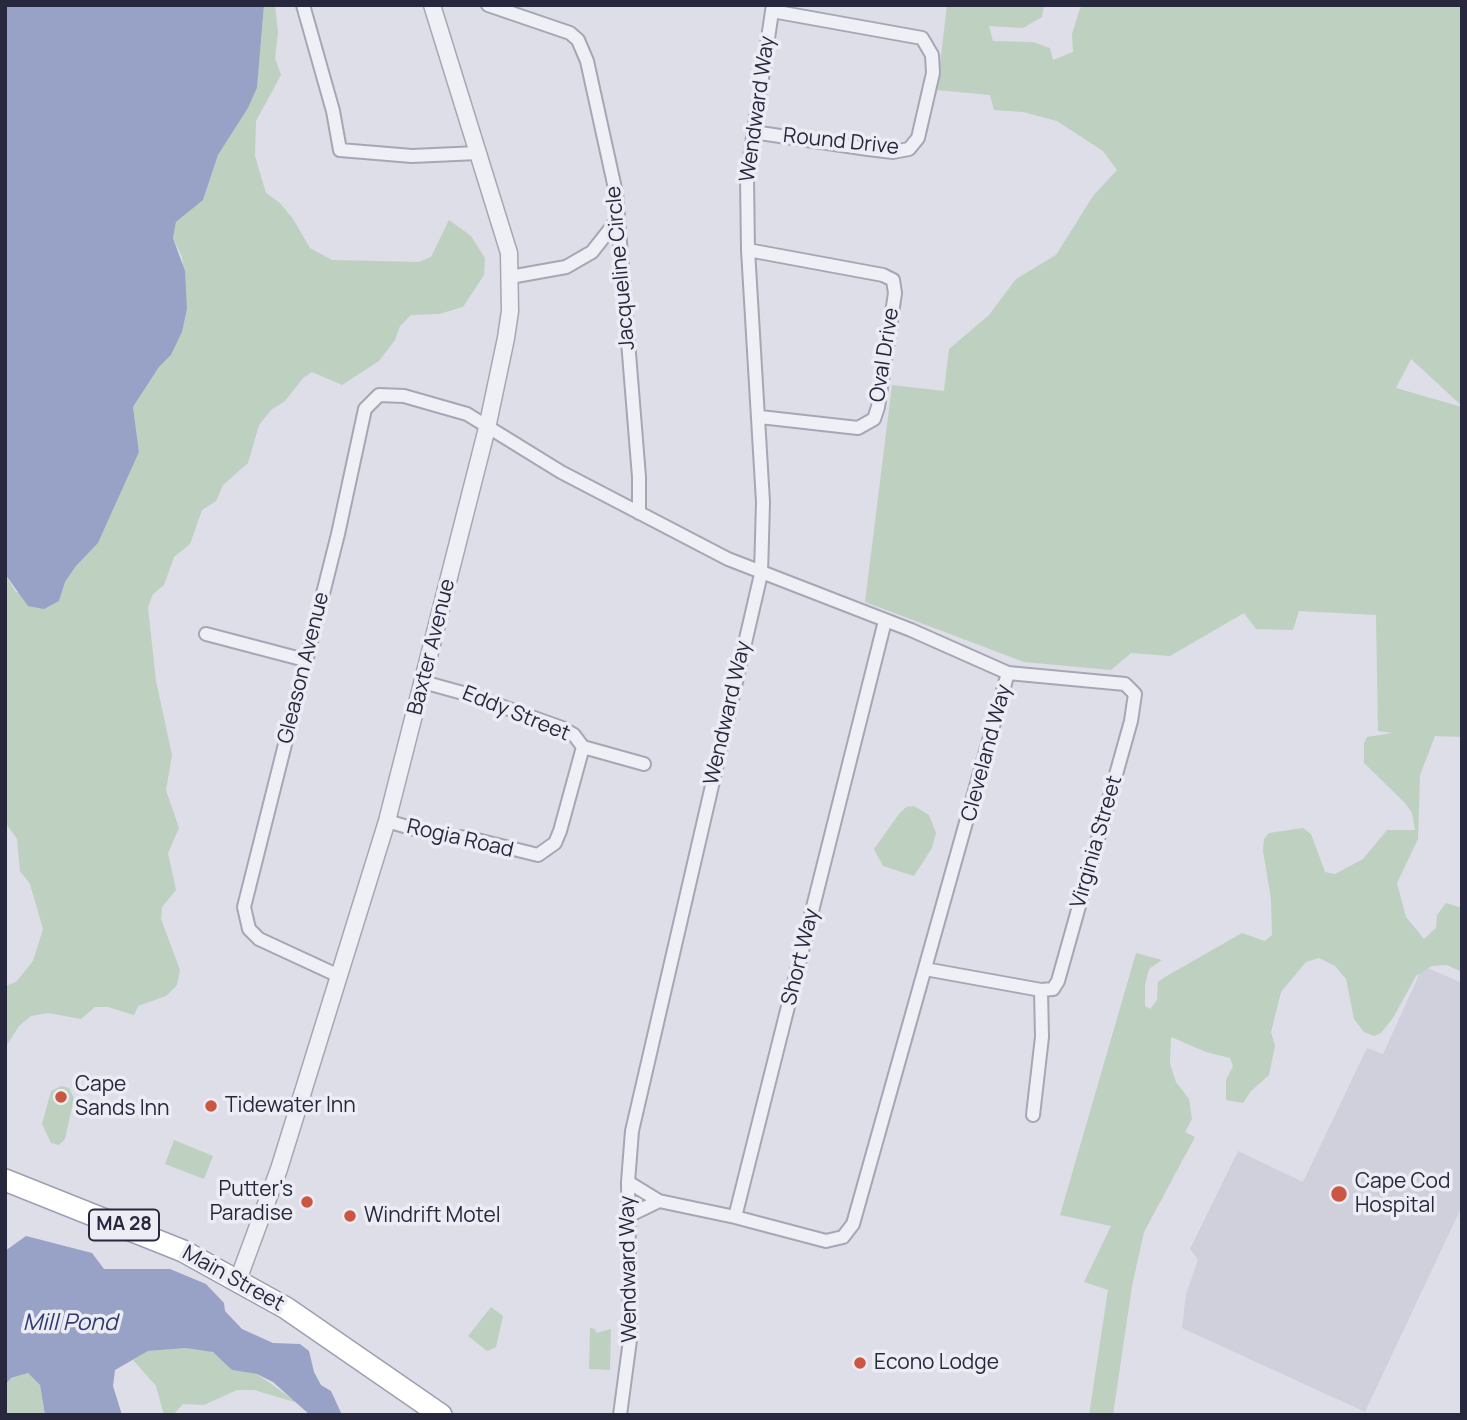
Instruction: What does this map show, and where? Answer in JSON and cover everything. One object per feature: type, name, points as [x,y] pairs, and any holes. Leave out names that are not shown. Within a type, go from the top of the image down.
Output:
[{"type":"main road","name":"Main Street","points":[[5,1180],[183,1251],[237,1280],[305,1320],[441,1415]]},
{"type":"street","points":[[303,5],[333,111],[340,150],[412,156],[478,153]]},
{"type":"street","name":"Baxter Avenue","points":[[237,1280],[279,1169],[387,821],[487,428],[506,338],[510,277],[503,231],[454,84],[432,5]]},
{"type":"street","name":"Jacqueline Circle","points":[[488,5],[551,24],[578,40],[587,61],[616,194],[639,477],[639,513]]},
{"type":"street","name":"Wendward Way","points":[[621,1415],[630,1340],[628,1182],[632,1131],[761,574],[763,502],[748,250],[747,177],[772,8]]},
{"type":"street","name":"Round Drive","points":[[752,131],[893,152],[909,149],[918,138],[933,73],[932,55],[922,38],[772,8]]},
{"type":"street","points":[[510,277],[566,267],[592,252],[618,219]]},
{"type":"street","name":"Oval Drive","points":[[748,250],[883,275],[893,280],[895,292],[874,419],[858,428],[760,417]]},
{"type":"street","name":"Cleveland Way","points":[[365,410],[379,395],[388,394],[467,414],[561,472],[761,574],[885,621],[1009,673],[863,1196],[848,1233],[827,1241],[735,1217]]},
{"type":"street","name":"Gleason Avenue","points":[[339,976],[259,939],[248,926],[244,907],[338,534],[365,410]]},
{"type":"street","name":"Short Way","points":[[735,1217],[885,621]]},
{"type":"street","points":[[206,634],[305,660]]},
{"type":"street","name":"Virginia Street","points":[[1009,673],[1114,682],[1125,684],[1135,694],[1131,721],[1058,981],[1053,989],[1041,990]]},
{"type":"street","name":"Eddy Street","points":[[423,682],[470,695],[562,728],[574,735],[583,747],[644,764]]},
{"type":"street","name":"Rogia Road","points":[[387,821],[435,835],[469,838],[538,855],[548,851],[560,831],[583,747]]},
{"type":"street","points":[[925,969],[1041,990],[1042,1037],[1033,1115]]},
{"type":"street","points":[[628,1182],[659,1201],[735,1217]]},
{"type":"street","points":[[628,1216],[659,1201]]},
{"type":"shaded area","name":"Cape Cod Hospital","points":[[1423,966],[1462,983],[1462,1206],[1365,1412],[1182,1328],[1186,1294],[1198,1260],[1190,1249],[1238,1151],[1303,1182],[1367,1048],[1383,1054]]},
{"type":"green space","points":[[264,5],[275,5],[278,33],[275,58],[281,75],[256,121],[255,156],[266,193],[280,203],[293,219],[310,248],[332,260],[419,262],[431,257],[449,220],[471,236],[485,258],[484,275],[463,307],[439,314],[411,315],[400,326],[395,340],[379,361],[342,385],[312,372],[303,378],[285,401],[271,410],[259,425],[248,463],[223,485],[216,501],[202,510],[190,544],[174,557],[164,585],[153,594],[148,607],[156,681],[172,755],[166,790],[179,828],[168,853],[176,890],[162,907],[161,919],[180,970],[177,985],[166,996],[138,1006],[134,1015],[108,1007],[95,1007],[81,1019],[48,1013],[31,1016],[19,1026],[5,1048],[5,986],[16,982],[33,961],[43,929],[30,884],[20,871],[17,839],[5,822],[5,574],[16,592],[59,601],[65,582],[98,543],[139,452],[133,407],[159,367],[171,355],[182,332],[187,309],[182,257],[173,238],[176,222],[203,200],[218,155],[248,108],[257,88]]},
{"type":"green space","points":[[947,5],[1044,5],[1042,17],[1023,28],[989,26],[993,41],[1033,42],[1050,48],[1053,60],[1073,52],[1072,34],[1080,8],[1084,5],[1462,5],[1462,406],[1411,359],[1396,388],[1462,407],[1462,737],[1435,736],[1420,775],[1418,839],[1397,883],[1406,917],[1424,939],[1436,928],[1437,915],[1446,903],[1462,908],[1462,972],[1447,965],[1432,966],[1416,976],[1393,1018],[1381,1033],[1374,1036],[1364,1032],[1354,1019],[1346,979],[1335,966],[1319,958],[1306,962],[1281,992],[1271,1032],[1275,1046],[1269,1075],[1251,1091],[1243,1103],[1226,1100],[1226,1080],[1233,1066],[1230,1058],[1206,1052],[1171,1037],[1170,1064],[1176,1082],[1189,1099],[1192,1119],[1185,1132],[1195,1137],[1144,1232],[1132,1286],[1113,1415],[1089,1415],[1108,1290],[1084,1282],[1111,1226],[1060,1215],[1136,953],[1162,960],[1149,969],[1145,985],[1145,1006],[1150,1009],[1157,1000],[1158,982],[1165,977],[1242,933],[1265,941],[1272,935],[1271,899],[1263,851],[1264,839],[1269,833],[1303,828],[1311,834],[1325,872],[1335,874],[1363,859],[1387,830],[1415,830],[1412,813],[1405,803],[1364,763],[1364,743],[1367,737],[1393,733],[1378,731],[1376,615],[1299,611],[1293,630],[1256,629],[1244,613],[1170,656],[1131,653],[1111,670],[1024,662],[865,602],[892,385],[944,391],[949,349],[989,315],[1016,279],[1056,255],[1093,196],[1117,170],[1103,151],[1057,121],[1023,112],[994,110],[990,95],[937,90]]},
{"type":"green space","points":[[914,806],[929,815],[936,833],[932,848],[914,876],[883,866],[874,849],[899,814],[906,807]]},
{"type":"green space","points":[[62,1086],[69,1088],[74,1098],[65,1139],[59,1145],[51,1143],[42,1124],[51,1091]]},
{"type":"green space","points":[[174,1140],[213,1156],[204,1179],[165,1164]]},
{"type":"green space","points":[[491,1307],[503,1316],[496,1347],[487,1351],[468,1336]]},
{"type":"green space","points":[[590,1328],[595,1329],[596,1333],[611,1329],[610,1370],[589,1369]]},
{"type":"green space","points":[[206,1349],[220,1356],[232,1370],[257,1374],[298,1403],[254,1390],[237,1390],[204,1405],[183,1404],[173,1415],[164,1415],[156,1386],[133,1360],[148,1351]]},
{"type":"green space","points":[[28,1373],[40,1385],[45,1415],[5,1415],[6,1384],[11,1378]]},
{"type":"water","points":[[5,5],[264,5],[257,88],[248,108],[218,155],[203,200],[176,222],[173,238],[185,271],[187,309],[182,332],[171,355],[159,367],[133,407],[139,452],[98,543],[65,582],[59,601],[44,609],[28,606],[5,574]]},
{"type":"water","name":"Mill Pond","points":[[26,1236],[92,1253],[104,1269],[170,1269],[206,1284],[224,1303],[225,1311],[242,1329],[273,1343],[300,1344],[309,1351],[314,1372],[321,1385],[331,1391],[342,1415],[310,1415],[273,1382],[257,1374],[232,1370],[213,1352],[186,1348],[148,1351],[115,1370],[113,1386],[122,1415],[45,1415],[40,1385],[28,1373],[11,1378],[5,1385],[5,1251]]},
{"type":"place","name":"Cape Sands Inn","points":[[61,1097]]},
{"type":"place","name":"Tidewater Inn","points":[[211,1106]]},
{"type":"place","name":"Cape Cod Hospital","points":[[1339,1194]]},
{"type":"place","name":"Putter's Paradise","points":[[307,1202]]},
{"type":"place","name":"Windrift Motel","points":[[350,1216]]},
{"type":"place","name":"Econo Lodge","points":[[860,1363]]}]
